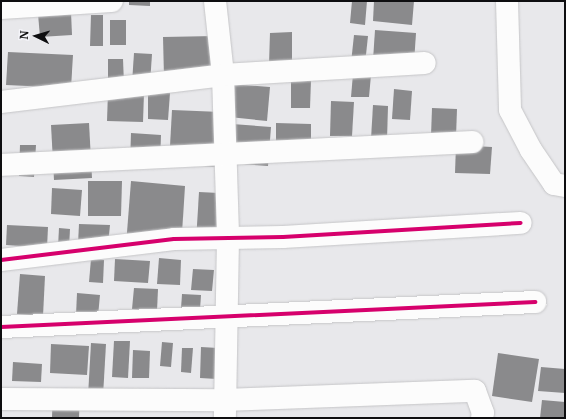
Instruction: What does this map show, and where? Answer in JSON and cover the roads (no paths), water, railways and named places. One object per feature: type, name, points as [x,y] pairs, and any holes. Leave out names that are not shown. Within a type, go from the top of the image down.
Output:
[{"type":"street","points":[[1,8],[112,1]]},
{"type":"street","points":[[215,1],[223,76],[224,155],[228,238],[224,409]]},
{"type":"street","points":[[507,1],[510,110],[532,150],[554,184],[565,186]]},
{"type":"street","points":[[1,102],[223,76],[425,63]]},
{"type":"street","points":[[1,165],[472,142]]},
{"type":"street","points":[[1,260],[174,239],[228,238],[521,223]]},
{"type":"street","points":[[1,327],[535,302]]},
{"type":"street","points":[[1,399],[224,409],[475,391],[483,413],[482,418]]}]
